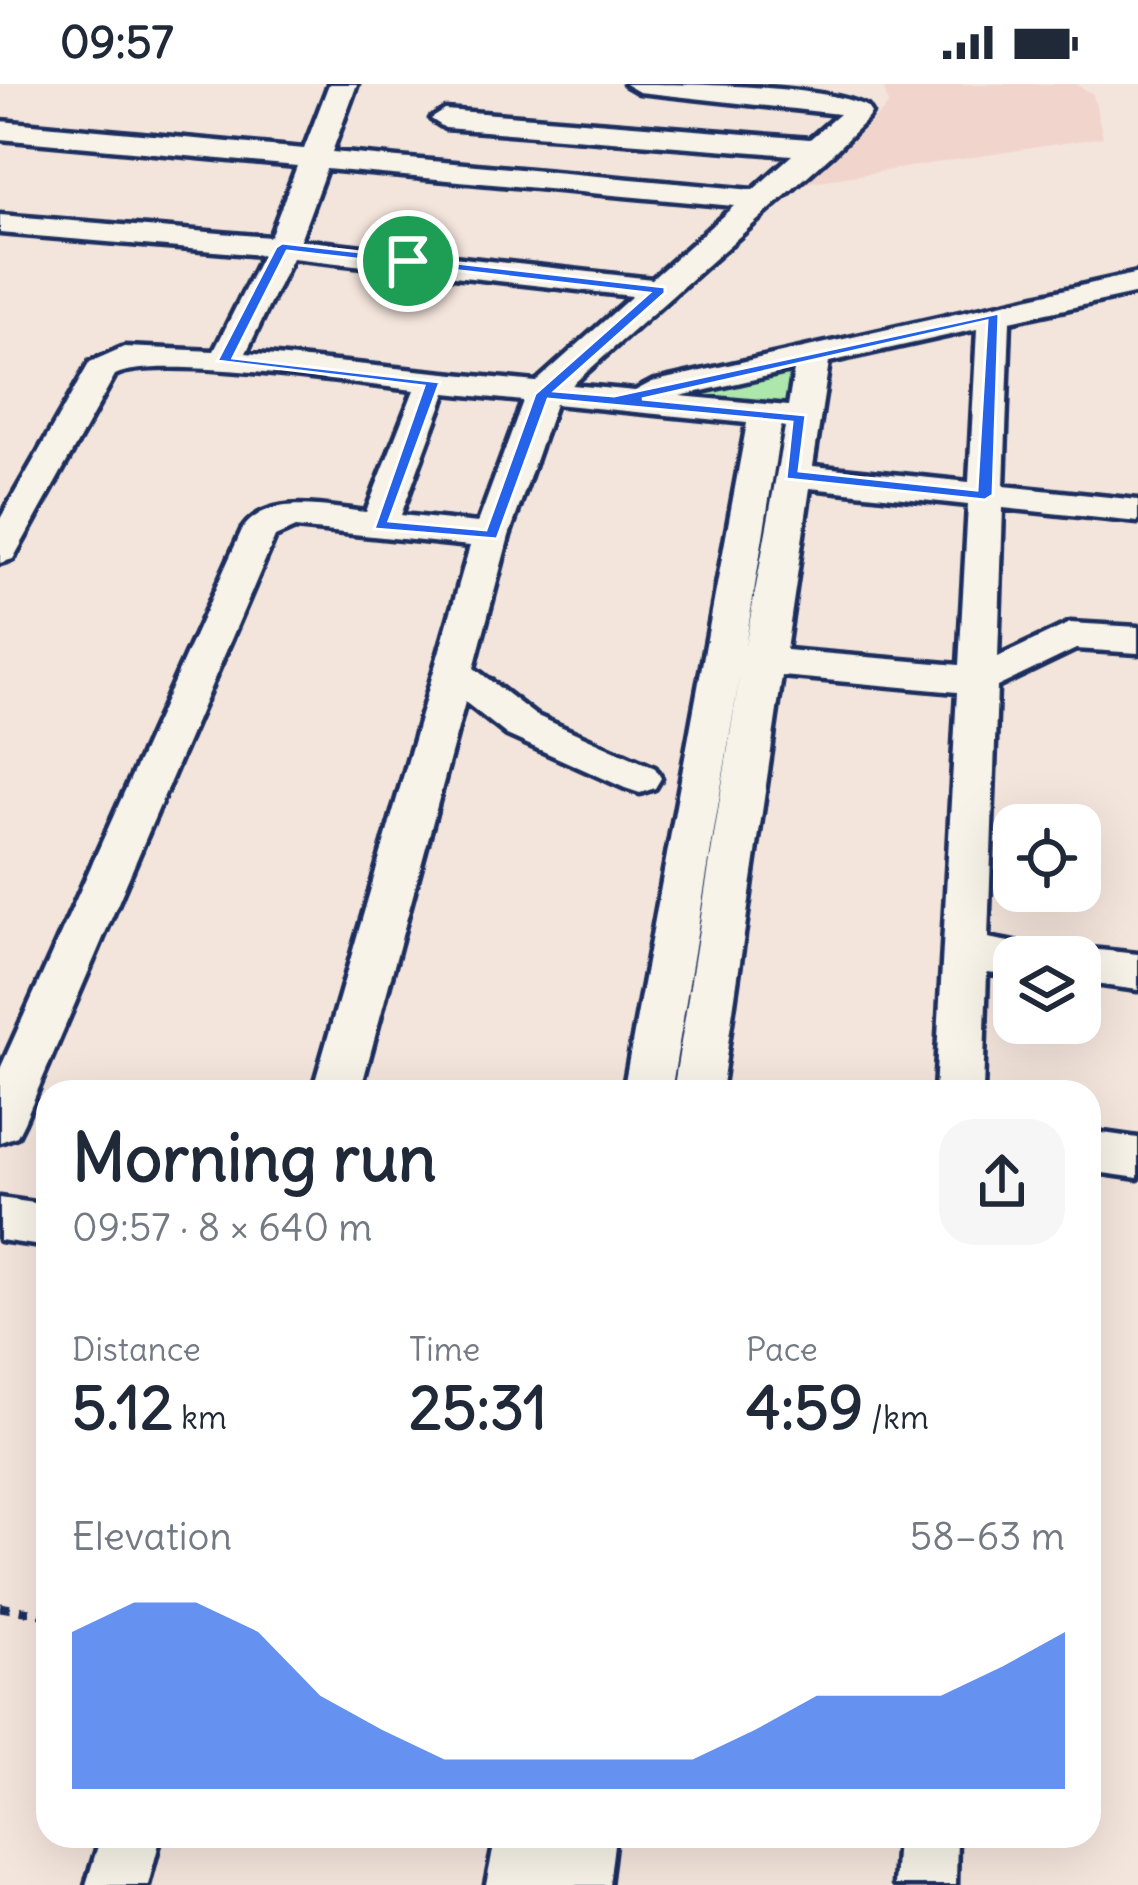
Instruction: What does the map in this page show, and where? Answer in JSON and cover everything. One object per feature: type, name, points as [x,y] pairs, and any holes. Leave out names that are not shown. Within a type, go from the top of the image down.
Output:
[{"type":"street","points":[[224,361],[282,247],[343,84]]},
{"type":"street","points":[[339,1080],[491,536],[542,394],[855,120],[854,109],[765,90],[653,85]]},
{"type":"street","points":[[445,118],[821,149]]},
{"type":"street","points":[[0,130],[763,200]]},
{"type":"street","points":[[0,224],[282,247],[661,290]]},
{"type":"street","points":[[614,400],[1138,283]]},
{"type":"street","points":[[960,1080],[994,316]]},
{"type":"street","points":[[673,1080],[751,736],[742,659],[783,417],[813,356]]},
{"type":"street","points":[[0,551],[110,362],[124,357],[224,361],[783,417]]},
{"type":"street","points":[[379,525],[433,382]]},
{"type":"street","points":[[672,1080],[708,733],[742,659],[791,475],[783,417]]},
{"type":"street","points":[[791,475],[1138,511]]},
{"type":"street","points":[[0,1122],[260,530],[291,516],[491,536]]},
{"type":"street","points":[[742,659],[977,680],[1070,636],[1138,640]]},
{"type":"street","points":[[453,672],[521,724],[640,778]]},
{"type":"street","points":[[708,733],[751,736]]},
{"type":"street","points":[[965,952],[993,955]]},
{"type":"street","points":[[1101,968],[1138,972]]},
{"type":"street","points":[[1101,1153],[1138,1158]]},
{"type":"street","points":[[0,1219],[36,1224]]},
{"type":"street","points":[[117,1885],[128,1848]]},
{"type":"street","points":[[517,1885],[524,1848]]},
{"type":"street","points":[[578,1885],[583,1848]]},
{"type":"street","points":[[925,1885],[927,1848]]},
{"type":"path","points":[[0,1606],[36,1613]]},
{"type":"shaded area","points":[[883,84],[1076,84],[1093,94],[1103,137],[807,183],[888,106]]},
{"type":"green space","points":[[799,365],[789,410],[664,398]]},
{"type":"route","points":[[408,261],[282,247],[224,361],[433,382],[379,525],[491,536],[542,394],[800,418],[791,475],[985,495],[994,316],[614,400],[542,394],[661,290],[408,261]]}]
